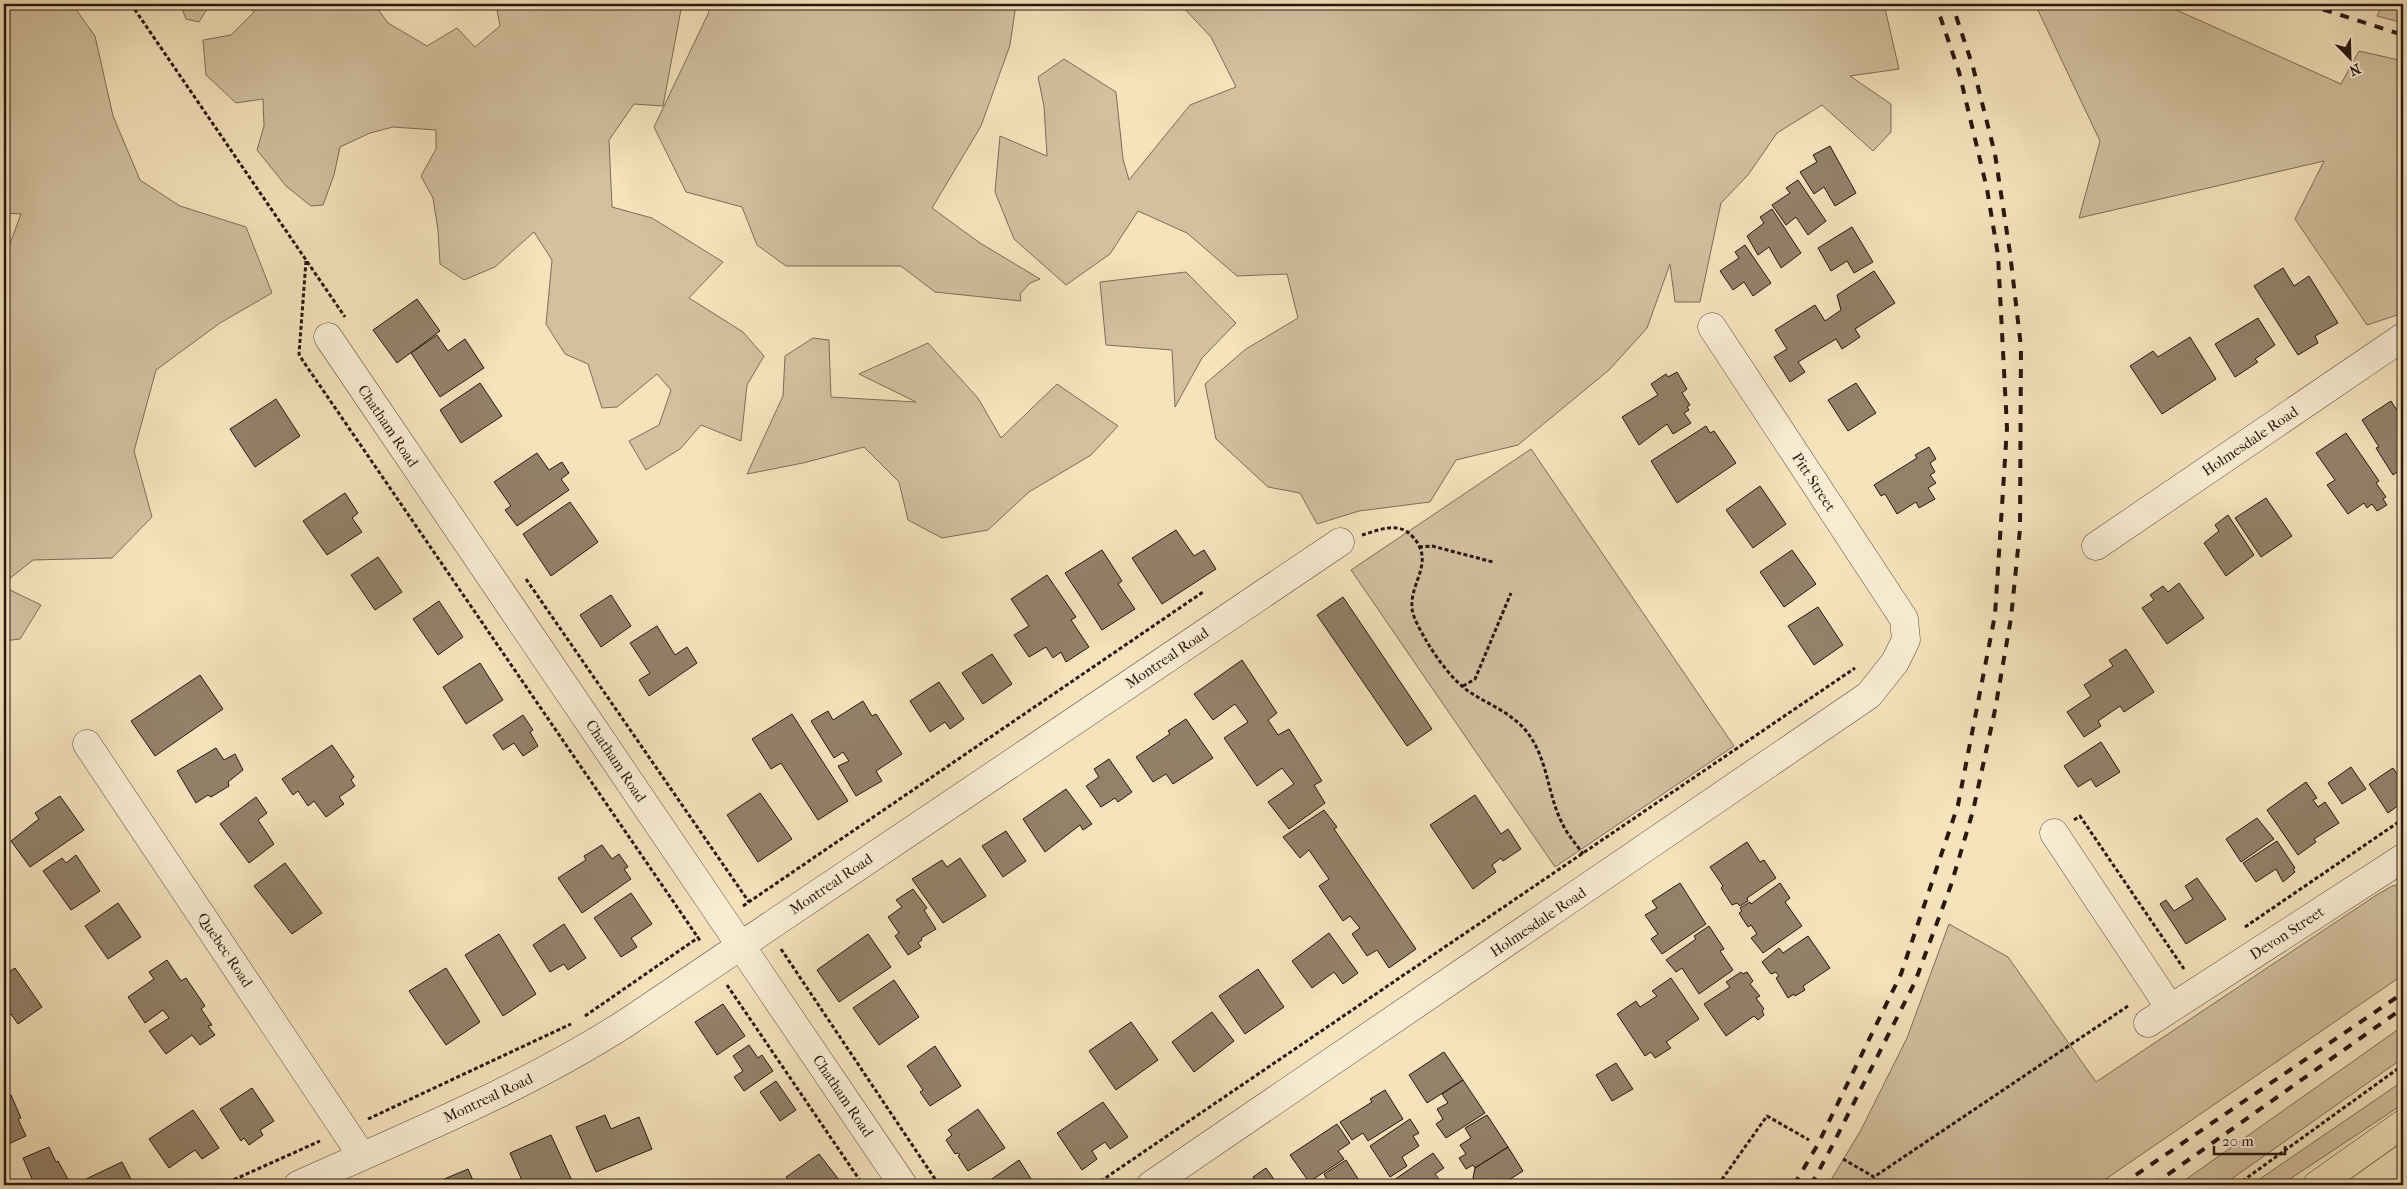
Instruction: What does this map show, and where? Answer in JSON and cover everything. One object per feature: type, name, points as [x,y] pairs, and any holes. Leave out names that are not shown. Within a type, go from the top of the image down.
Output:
[{"type":"highway","points":[[2317,1185],[2403,1124]]},
{"type":"street","name":"Pitt Street","points":[[1712,327],[1904,619],[1906,640]]},
{"type":"street","name":"Chatham Road","points":[[328,337],[903,1185]]},
{"type":"street","name":"Holmesdale Road","points":[[2096,546],[2403,337]]},
{"type":"street","name":"Montreal Road","points":[[298,1185],[514,1087],[576,1055],[1340,542]]},
{"type":"street","name":"Holmesdale Road","points":[[1151,1185],[1869,695],[1895,662],[1906,640]]},
{"type":"street","name":"Quebec Road","points":[[87,744],[362,1156]]},
{"type":"street","points":[[2054,833],[2164,997]]},
{"type":"street","name":"Devon Street","points":[[2148,1023],[2164,997],[2403,858]]},
{"type":"path","points":[[306,261],[299,354],[302,361],[698,937],[713,964],[863,1185]]},
{"type":"path","points":[[1340,542],[1389,527],[1402,529],[1411,535],[1422,555],[1422,566],[1412,602],[1412,610],[1427,641],[1448,671],[1463,686],[1515,719],[1532,739],[1538,748],[1562,824],[1583,854]]},
{"type":"path","points":[[1419,547],[1432,546],[1493,562]]},
{"type":"path","points":[[359,1123],[576,1021],[1203,592]]},
{"type":"path","points":[[1463,686],[1476,679],[1511,593]]},
{"type":"path","points":[[1095,1185],[1858,666]]},
{"type":"path","points":[[2054,833],[2080,816],[2184,969]]},
{"type":"path","points":[[2241,930],[2403,819]]},
{"type":"path","points":[[781,948],[939,1185]]},
{"type":"path","points":[[1843,1159],[1874,1177],[2164,997],[2184,969],[2192,963]]},
{"type":"path","points":[[2237,1185],[2403,1064]]},
{"type":"path","points":[[1718,1185],[1767,1116],[1809,1140]]},
{"type":"path","points":[[222,1185],[321,1140]]},
{"type":"shaded area","points":[[4,4],[72,4],[95,36],[113,116],[140,180],[180,206],[246,227],[272,293],[220,323],[156,370],[134,451],[152,517],[112,558],[33,560],[4,583],[4,260],[21,214],[4,213],[4,96],[9,94],[4,80]]},
{"type":"shaded area","points":[[180,4],[210,4],[199,22],[186,19]]},
{"type":"shaded area","points":[[248,4],[374,4],[388,23],[427,46],[457,28],[475,47],[500,26],[496,4],[682,4],[663,106],[634,104],[609,140],[612,207],[652,218],[723,262],[689,298],[743,332],[764,356],[747,385],[741,441],[701,425],[680,449],[646,470],[629,441],[659,425],[671,390],[657,374],[617,407],[602,408],[588,364],[565,354],[546,324],[552,260],[534,232],[495,267],[464,280],[440,264],[438,230],[433,198],[421,176],[436,149],[436,130],[393,127],[370,133],[340,147],[334,175],[323,205],[311,206],[286,186],[257,150],[264,126],[263,99],[236,103],[206,75],[203,40],[231,35],[254,12]]},
{"type":"shaded area","points":[[704,4],[1016,4],[1010,45],[981,126],[932,208],[980,243],[1040,279],[1030,283],[1020,294],[1021,301],[935,292],[901,266],[786,266],[757,245],[742,207],[686,192],[654,127],[709,12]]},
{"type":"shaded area","points":[[1180,4],[1884,4],[1899,69],[1850,76],[1891,104],[1891,132],[1873,151],[1822,105],[1777,133],[1748,175],[1721,203],[1700,302],[1675,302],[1670,264],[1647,328],[1609,370],[1518,445],[1456,460],[1430,502],[1359,511],[1317,524],[1300,493],[1268,487],[1216,439],[1205,384],[1246,349],[1298,318],[1287,274],[1237,276],[1187,233],[1138,211],[1110,254],[1066,285],[1014,239],[995,192],[1000,136],[1047,156],[1044,106],[1038,77],[1064,59],[1116,92],[1123,159],[1129,180],[1190,105],[1236,87],[1211,37]]},
{"type":"shaded area","points":[[2035,4],[2163,4],[2341,84],[2359,51],[2403,61],[2403,313],[2367,325],[2295,219],[2324,161],[2079,218],[2100,141]]},
{"type":"shaded area","points":[[2383,4],[2403,4],[2403,23],[2377,16]]},
{"type":"shaded area","points":[[1186,272],[1236,323],[1202,358],[1175,407],[1172,350],[1106,345],[1100,282]]},
{"type":"shaded area","points":[[813,338],[829,340],[831,397],[916,402],[859,374],[928,343],[978,398],[1001,438],[1057,384],[1118,426],[1091,455],[1029,492],[988,530],[942,538],[908,520],[899,482],[864,447],[803,463],[747,474],[783,396],[785,356]]},
{"type":"shaded area","points":[[1531,449],[1734,746],[1555,867],[1351,570]]},
{"type":"shaded area","points":[[4,587],[41,605],[20,639],[4,641]]},
{"type":"shaded area","points":[[2403,884],[2403,975],[2097,1185],[1828,1185],[1861,1130],[1907,1038],[1949,924],[2008,957],[2096,1082],[2375,896],[2392,886]]},
{"type":"shaded area","points":[[2403,1026],[2403,1058],[2223,1185],[2178,1185]]},
{"type":"shaded area","points":[[2403,1081],[2403,1104],[2281,1185],[2251,1185]]},
{"type":"building","points":[[1830,146],[1856,193],[1835,206],[1824,187],[1814,194],[1800,172],[1817,162],[1813,155]]},
{"type":"building","points":[[1798,180],[1826,221],[1808,235],[1796,217],[1786,225],[1772,205],[1790,193],[1786,188]]},
{"type":"building","points":[[1772,209],[1801,253],[1781,268],[1769,247],[1758,255],[1747,236],[1764,223],[1760,217]]},
{"type":"building","points":[[1852,227],[1873,262],[1854,273],[1847,261],[1831,271],[1818,248]]},
{"type":"building","points":[[1745,245],[1771,283],[1753,296],[1744,282],[1733,290],[1720,271],[1739,258],[1735,252]]},
{"type":"building","points":[[2283,268],[2294,286],[2309,276],[2338,323],[2315,336],[2318,343],[2298,355],[2254,286]]},
{"type":"building","points":[[1874,271],[1895,303],[1855,329],[1860,337],[1842,349],[1836,339],[1798,362],[1805,372],[1790,382],[1774,357],[1787,349],[1775,330],[1815,305],[1825,321],[1841,310],[1837,295]]},
{"type":"building","points":[[417,299],[440,331],[397,363],[373,330]]},
{"type":"building","points":[[2258,318],[2275,345],[2255,359],[2258,362],[2235,377],[2215,344]]},
{"type":"building","points":[[437,335],[448,351],[465,339],[484,368],[440,397],[411,353]]},
{"type":"building","points":[[2190,337],[2216,379],[2162,414],[2130,366],[2153,351],[2158,357]]},
{"type":"building","points":[[1677,372],[1687,389],[1682,393],[1690,405],[1687,407],[1689,410],[1684,413],[1691,423],[1673,434],[1667,424],[1639,445],[1622,417],[1658,395],[1651,384],[1666,374],[1668,377]]},
{"type":"building","points":[[480,383],[502,416],[461,443],[440,410]]},
{"type":"building","points":[[1856,383],[1876,413],[1848,431],[1828,400]]},
{"type":"building","points":[[276,399],[300,436],[255,467],[230,429]]},
{"type":"building","points":[[2391,401],[2403,420],[2403,468],[2393,475],[2376,448],[2379,447],[2362,420]]},
{"type":"building","points":[[1706,426],[1710,433],[1714,431],[1736,463],[1677,503],[1651,461]]},
{"type":"building","points":[[2346,433],[2379,481],[2376,483],[2386,497],[2383,499],[2387,505],[2377,511],[2372,504],[2367,508],[2364,503],[2348,514],[2327,485],[2335,480],[2316,453]]},
{"type":"building","points":[[1929,447],[1936,459],[1930,463],[1935,472],[1930,475],[1936,483],[1928,488],[1935,499],[1919,508],[1916,502],[1897,514],[1885,494],[1881,496],[1874,485],[1917,458],[1915,455]]},
{"type":"building","points":[[537,453],[549,470],[562,462],[569,473],[561,479],[569,490],[517,526],[505,510],[511,506],[494,482]]},
{"type":"building","points":[[1760,486],[1786,524],[1753,548],[1726,510]]},
{"type":"building","points":[[345,493],[358,513],[352,518],[362,532],[327,555],[303,521]]},
{"type":"building","points":[[2266,498],[2292,536],[2261,557],[2235,518]]},
{"type":"building","points":[[570,502],[598,542],[551,576],[523,534]]},
{"type":"building","points":[[2228,515],[2254,555],[2226,576],[2204,543],[2219,531],[2215,525]]},
{"type":"building","points":[[1176,530],[1194,556],[1204,550],[1216,569],[1162,604],[1132,558]]},
{"type":"building","points":[[1102,550],[1122,581],[1118,584],[1135,609],[1102,630],[1065,573]]},
{"type":"building","points":[[1792,550],[1816,584],[1784,607],[1760,572]]},
{"type":"building","points":[[378,557],[402,592],[375,610],[351,575]]},
{"type":"building","points":[[1047,575],[1076,617],[1071,620],[1089,647],[1066,662],[1061,652],[1053,658],[1046,647],[1029,657],[1014,635],[1029,626],[1011,599]]},
{"type":"building","points":[[2179,583],[2204,618],[2167,644],[2142,608],[2154,600],[2150,595],[2163,586],[2168,592]]},
{"type":"building","points":[[611,595],[631,626],[601,647],[580,615]]},
{"type":"building","points":[[1343,597],[1432,729],[1407,746],[1317,615]]},
{"type":"building","points":[[439,601],[463,637],[438,655],[413,619]]},
{"type":"building","points":[[1818,607],[1843,645],[1814,665],[1788,626]]},
{"type":"building","points":[[657,626],[675,655],[687,647],[697,663],[649,696],[639,680],[650,673],[630,643]]},
{"type":"building","points":[[2126,649],[2154,692],[2124,712],[2120,706],[2098,721],[2101,726],[2084,737],[2067,712],[2091,696],[2084,685],[2113,666],[2109,660]]},
{"type":"building","points":[[992,654],[1012,684],[983,704],[962,673]]},
{"type":"building","points":[[1242,660],[1277,713],[1268,720],[1278,735],[1289,729],[1322,781],[1314,785],[1325,803],[1289,829],[1268,802],[1294,784],[1282,768],[1257,786],[1224,738],[1248,722],[1235,704],[1213,720],[1194,694]]},
{"type":"building","points":[[480,663],[503,700],[466,724],[443,687]]},
{"type":"building","points":[[200,675],[223,709],[155,756],[131,721]]},
{"type":"building","points":[[939,682],[964,719],[950,729],[945,722],[930,732],[910,701]]},
{"type":"building","points":[[863,701],[872,716],[876,714],[902,754],[876,771],[882,781],[856,796],[838,766],[849,761],[843,752],[834,758],[811,721],[828,711],[833,720]]},
{"type":"building","points":[[792,714],[848,801],[818,820],[781,763],[771,769],[752,739]]},
{"type":"building","points":[[523,715],[533,730],[530,732],[538,746],[523,756],[514,743],[503,750],[493,735]]},
{"type":"building","points":[[1186,719],[1213,758],[1173,784],[1166,774],[1153,782],[1136,757],[1170,734],[1168,731]]},
{"type":"building","points":[[2101,742],[2120,772],[2096,787],[2091,779],[2078,787],[2064,766]]},
{"type":"building","points":[[332,745],[354,777],[351,780],[355,786],[339,797],[344,804],[326,817],[314,801],[308,806],[298,791],[293,795],[282,779]]},
{"type":"building","points":[[216,748],[224,760],[235,754],[243,770],[228,782],[229,786],[211,797],[208,795],[196,803],[177,771]]},
{"type":"building","points":[[1109,759],[1132,792],[1118,802],[1115,798],[1101,807],[1086,786],[1099,777],[1094,769]]},
{"type":"building","points":[[2351,767],[2366,789],[2342,804],[2328,783]]},
{"type":"building","points":[[2393,768],[2403,783],[2403,802],[2388,813],[2369,784]]},
{"type":"building","points":[[2306,782],[2317,798],[2313,800],[2318,807],[2325,802],[2339,823],[2314,839],[2316,842],[2298,855],[2267,810]]},
{"type":"building","points":[[1066,789],[1092,824],[1083,830],[1080,825],[1045,852],[1023,819]]},
{"type":"building","points":[[760,793],[792,839],[758,862],[727,815]]},
{"type":"building","points":[[1475,795],[1501,834],[1508,829],[1521,849],[1503,861],[1501,858],[1492,865],[1496,872],[1473,889],[1430,825]]},
{"type":"building","points":[[60,796],[84,830],[30,867],[11,841],[39,819],[35,813]]},
{"type":"building","points":[[256,797],[267,813],[258,820],[274,844],[249,863],[220,824]]},
{"type":"building","points":[[1324,810],[1337,827],[1334,829],[1416,949],[1389,968],[1377,950],[1367,956],[1352,934],[1360,928],[1350,916],[1343,921],[1319,886],[1329,879],[1309,850],[1300,858],[1283,837]]},
{"type":"building","points":[[2257,818],[2274,839],[2241,862],[2226,839]]},
{"type":"building","points":[[1006,831],[1026,861],[1003,877],[982,846]]},
{"type":"building","points":[[2277,841],[2295,868],[2293,869],[2295,872],[2283,882],[2276,869],[2256,882],[2243,863]]},
{"type":"building","points":[[1747,842],[1760,862],[1764,860],[1776,878],[1747,898],[1748,901],[1740,906],[1737,903],[1732,905],[1721,888],[1723,886],[1710,867]]},
{"type":"building","points":[[602,845],[612,859],[619,854],[628,867],[624,869],[631,879],[582,913],[558,878],[586,860],[584,856]]},
{"type":"building","points":[[76,855],[100,891],[71,910],[43,871],[62,858],[66,863]]},
{"type":"building","points":[[960,858],[986,896],[943,923],[912,879],[942,860],[947,867]]},
{"type":"building","points":[[285,863],[322,913],[292,934],[254,886]]},
{"type":"building","points":[[2197,878],[2226,919],[2186,944],[2160,904],[2166,900],[2174,911],[2193,899],[2185,886]]},
{"type":"building","points":[[1680,883],[1706,924],[1662,954],[1651,939],[1658,934],[1645,915],[1657,908],[1652,901]]},
{"type":"building","points":[[1780,883],[1790,898],[1785,902],[1802,926],[1763,953],[1751,938],[1757,934],[1751,925],[1748,927],[1739,913],[1742,911],[1740,908],[1750,902],[1751,904]]},
{"type":"building","points":[[913,889],[927,908],[924,910],[936,929],[921,938],[922,940],[918,943],[921,947],[908,955],[895,936],[899,933],[888,917],[902,907],[896,900]]},
{"type":"building","points":[[631,893],[652,924],[631,938],[637,947],[621,957],[594,918]]},
{"type":"building","points":[[118,903],[141,937],[108,959],[85,926]]},
{"type":"building","points":[[564,924],[586,958],[568,970],[564,964],[550,972],[533,945]]},
{"type":"building","points":[[1709,926],[1724,949],[1720,951],[1733,970],[1699,994],[1682,968],[1676,972],[1666,960],[1696,939],[1694,936]]},
{"type":"building","points":[[1329,933],[1358,973],[1343,984],[1334,972],[1312,988],[1292,961]]},
{"type":"building","points":[[499,934],[536,994],[503,1016],[465,955]]},
{"type":"building","points":[[868,934],[891,967],[839,1002],[817,970]]},
{"type":"building","points":[[1808,936],[1830,968],[1803,986],[1805,990],[1788,998],[1776,978],[1779,976],[1776,972],[1771,974],[1762,962],[1779,948],[1783,953]]},
{"type":"building","points":[[167,960],[181,981],[186,978],[205,1006],[201,1009],[212,1025],[208,1026],[215,1035],[200,1045],[192,1035],[166,1054],[149,1031],[169,1018],[163,1010],[145,1023],[128,997],[154,979],[149,972]]},
{"type":"building","points":[[15,968],[42,1007],[18,1024],[11,1014],[4,1019],[4,975]]},
{"type":"building","points":[[446,968],[480,1022],[446,1045],[409,991]]},
{"type":"building","points":[[1258,969],[1284,1007],[1245,1034],[1219,996]]},
{"type":"building","points":[[1741,972],[1743,974],[1747,972],[1753,981],[1750,984],[1760,996],[1756,998],[1764,1009],[1762,1011],[1764,1015],[1758,1020],[1754,1016],[1726,1036],[1704,1004],[1730,987],[1726,982]]},
{"type":"building","points":[[1671,978],[1699,1019],[1666,1042],[1671,1048],[1655,1058],[1651,1052],[1645,1056],[1617,1014],[1636,1001],[1640,1007],[1657,996],[1652,991]]},
{"type":"building","points":[[894,980],[919,1017],[879,1045],[853,1008]]},
{"type":"building","points":[[723,1004],[745,1036],[717,1055],[695,1022]]},
{"type":"building","points":[[1212,1012],[1234,1041],[1194,1072],[1172,1042]]},
{"type":"building","points":[[1131,1022],[1158,1060],[1116,1090],[1089,1051]]},
{"type":"building","points":[[749,1045],[758,1058],[762,1055],[773,1071],[744,1091],[734,1077],[743,1071],[733,1056]]},
{"type":"building","points":[[935,1046],[961,1086],[930,1106],[920,1092],[923,1090],[907,1066]]},
{"type":"building","points":[[1444,1052],[1463,1080],[1427,1103],[1409,1075]]},
{"type":"building","points":[[1616,1063],[1633,1089],[1612,1101],[1596,1075]]},
{"type":"building","points":[[1463,1080],[1485,1113],[1446,1138],[1436,1124],[1443,1119],[1437,1109],[1448,1103],[1442,1094]]},
{"type":"building","points":[[776,1081],[796,1110],[780,1121],[760,1092]]},
{"type":"building","points":[[4,1086],[8,1096],[11,1095],[21,1118],[18,1119],[26,1136],[4,1146]]},
{"type":"building","points":[[252,1088],[274,1121],[260,1130],[263,1135],[249,1145],[244,1138],[241,1141],[220,1109]]},
{"type":"building","points":[[1385,1090],[1403,1119],[1368,1141],[1363,1133],[1352,1140],[1340,1122],[1372,1102],[1370,1099]]},
{"type":"building","points":[[1103,1102],[1128,1137],[1110,1149],[1105,1142],[1092,1151],[1097,1159],[1082,1170],[1057,1133]]},
{"type":"building","points":[[978,1109],[1005,1148],[968,1171],[958,1156],[960,1155],[958,1153],[955,1154],[946,1140],[952,1135],[948,1130]]},
{"type":"building","points":[[193,1110],[219,1148],[202,1159],[195,1150],[169,1168],[149,1139]]},
{"type":"building","points":[[605,1115],[611,1129],[639,1117],[652,1149],[596,1172],[576,1127]]},
{"type":"building","points":[[1487,1115],[1508,1147],[1475,1168],[1473,1165],[1466,1169],[1459,1158],[1466,1154],[1460,1145],[1471,1138],[1465,1128]]},
{"type":"building","points":[[1410,1119],[1419,1133],[1413,1136],[1419,1146],[1402,1157],[1407,1166],[1390,1177],[1370,1146]]},
{"type":"building","points":[[1337,1124],[1350,1143],[1338,1151],[1344,1159],[1309,1182],[1290,1155]]},
{"type":"building","points":[[551,1135],[574,1185],[524,1185],[510,1153]]},
{"type":"building","points":[[49,1147],[56,1162],[58,1161],[69,1181],[71,1180],[74,1185],[31,1185],[28,1181],[32,1179],[23,1158]]},
{"type":"building","points":[[1508,1147],[1523,1171],[1501,1185],[1475,1185],[1477,1184],[1473,1178],[1475,1168]]},
{"type":"building","points":[[1433,1153],[1444,1168],[1435,1174],[1439,1179],[1429,1185],[1398,1185],[1394,1180]]},
{"type":"building","points":[[819,1154],[843,1185],[793,1185],[786,1177]]},
{"type":"building","points":[[1019,1160],[1035,1185],[988,1185],[986,1183]]},
{"type":"building","points":[[1346,1160],[1362,1185],[1323,1185],[1328,1182],[1324,1174]]},
{"type":"building","points":[[122,1162],[134,1185],[89,1185],[86,1179]]},
{"type":"building","points":[[1266,1168],[1278,1185],[1245,1185],[1254,1179],[1253,1177]]},
{"type":"building","points":[[468,1169],[475,1185],[444,1185],[442,1180]]},
{"type":"railway","points":[[1794,1185],[1818,1144],[1901,974],[1958,805],[1995,615],[2007,428],[1998,255],[1987,189],[1959,72],[1936,4]]},
{"type":"railway","points":[[1811,1185],[1915,982],[1951,885],[1973,811],[1995,710],[2011,618],[2020,529],[2021,347],[2010,253],[1995,154],[1973,67],[1952,4]]},
{"type":"railway","points":[[2306,4],[2403,35]]},
{"type":"railway","points":[[2121,1185],[2403,993]]},
{"type":"railway","points":[[2153,1185],[2403,1008]]}]
